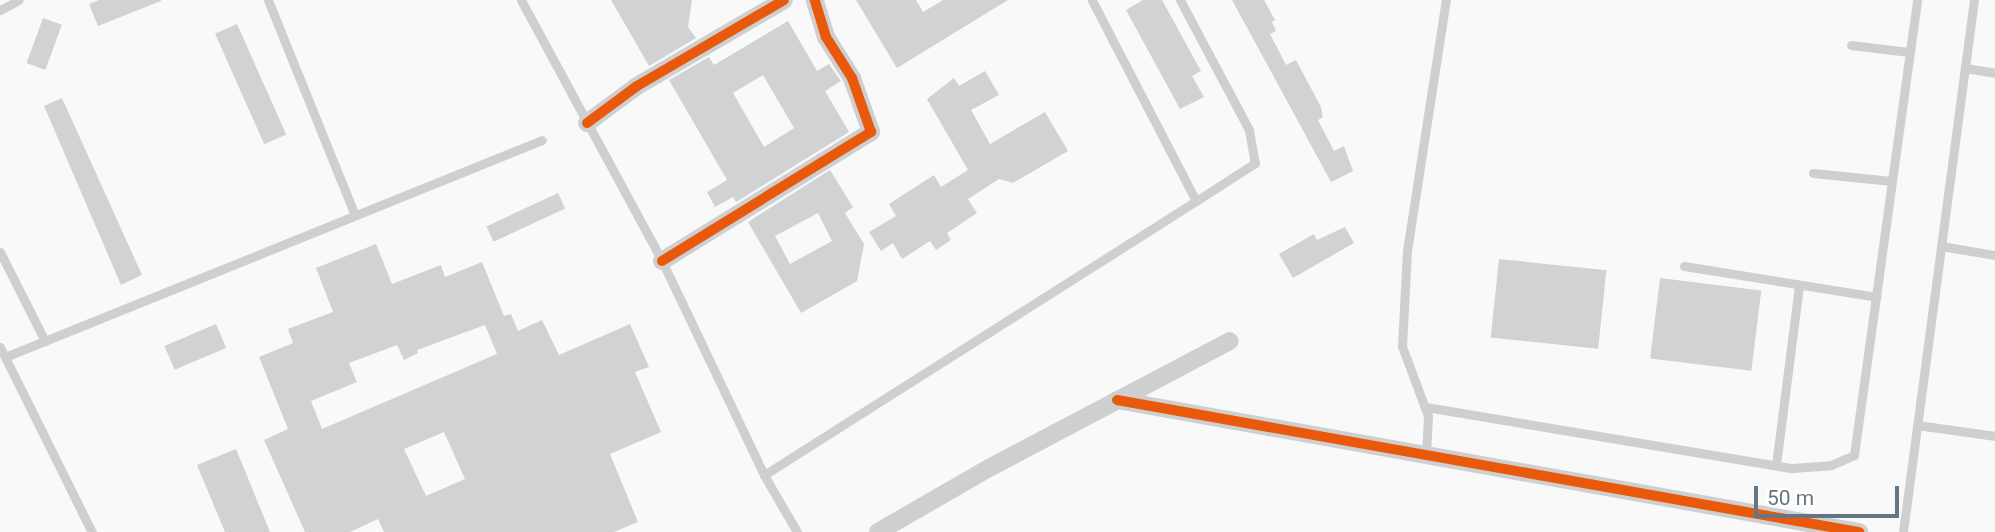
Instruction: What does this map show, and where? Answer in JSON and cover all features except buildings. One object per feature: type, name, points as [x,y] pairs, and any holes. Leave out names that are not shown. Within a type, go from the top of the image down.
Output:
[{"type":"street","points":[[587,123],[637,86],[784,0]]},
{"type":"street","points":[[662,261],[871,132],[852,78],[826,37],[815,0]]},
{"type":"street","points":[[878,532],[1230,341]]},
{"type":"street","points":[[1117,400],[1859,532]]},
{"type":"lane","points":[[0,10],[19,0]]},
{"type":"lane","points":[[268,0],[355,215]]},
{"type":"lane","points":[[521,0],[662,261],[764,475],[797,532]]},
{"type":"lane","points":[[1092,0],[1196,201]]},
{"type":"lane","points":[[764,475],[1255,163],[1249,130],[1180,0]]},
{"type":"lane","points":[[1426,455],[1426,407],[1402,346],[1406,264],[1446,0]]},
{"type":"lane","points":[[1426,407],[1776,465],[1832,466],[1854,455],[1917,0]]},
{"type":"lane","points":[[1903,532],[1974,0]]},
{"type":"lane","points":[[1851,46],[1909,52]]},
{"type":"lane","points":[[1965,68],[1995,73]]},
{"type":"lane","points":[[5,357],[542,140]]},
{"type":"lane","points":[[1813,173],[1892,181]]},
{"type":"lane","points":[[1941,246],[1995,255]]},
{"type":"lane","points":[[0,253],[45,341]]},
{"type":"lane","points":[[1685,266],[1877,297]]},
{"type":"lane","points":[[1776,465],[1799,285]]},
{"type":"lane","points":[[0,347],[92,532]]},
{"type":"lane","points":[[1917,425],[1995,436]]},
{"type":"cycle path","points":[[587,123],[637,86],[784,0]]},
{"type":"cycle path","points":[[662,261],[871,132],[852,78],[826,37],[815,0]]},
{"type":"cycle path","points":[[1117,400],[1859,532]]}]
